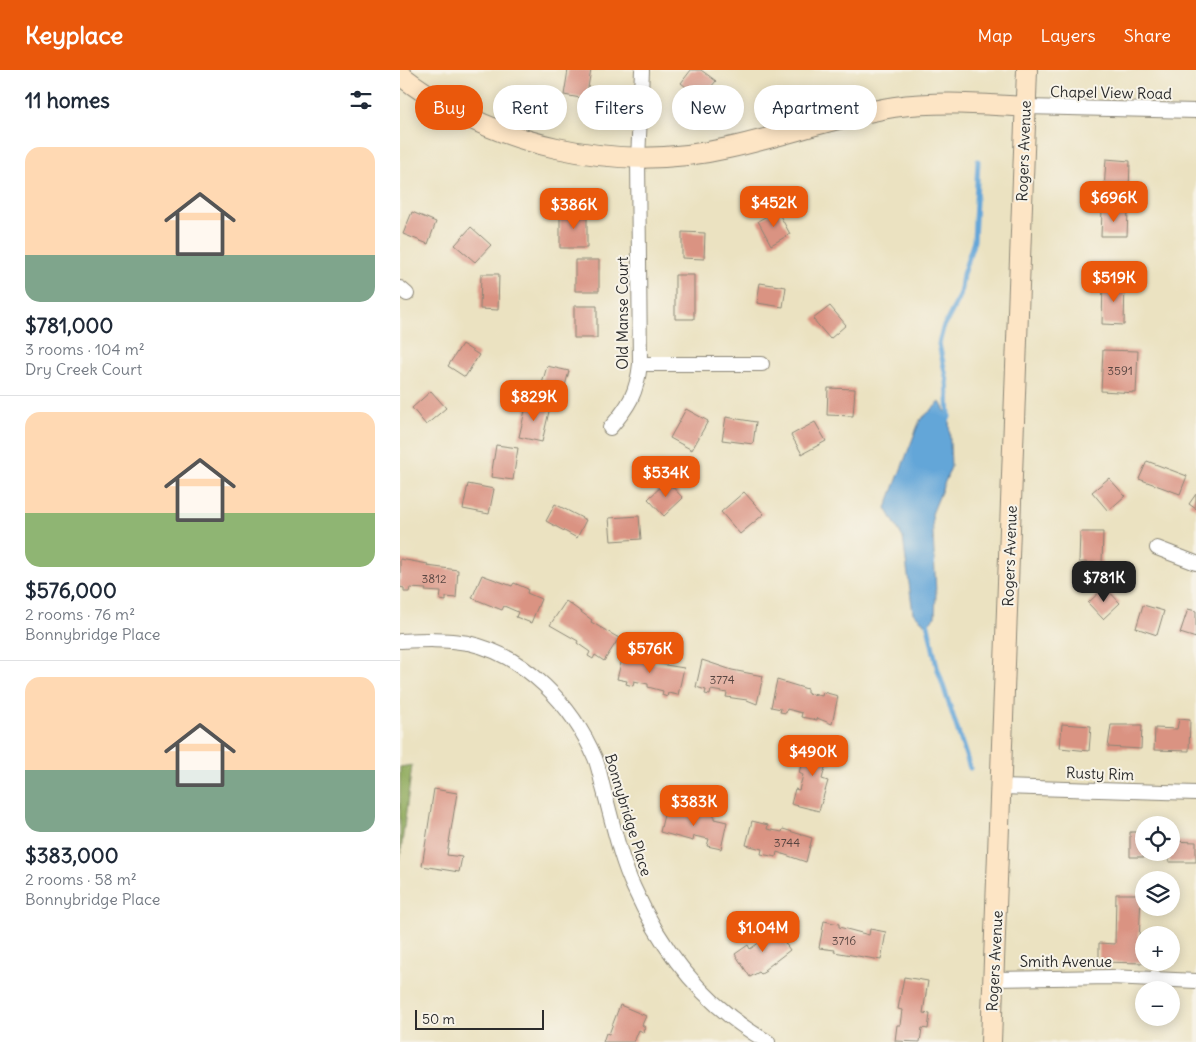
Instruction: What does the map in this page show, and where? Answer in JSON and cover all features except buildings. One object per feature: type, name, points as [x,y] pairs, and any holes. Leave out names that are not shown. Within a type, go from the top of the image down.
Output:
[{"type":"street","name":"Old Manse Court","points":[[610,428],[628,408],[638,385],[640,364],[638,159],[642,70]]},
{"type":"street","name":"Rogers Avenue","points":[[992,1042],[1027,70]]},
{"type":"street","points":[[400,75],[448,108],[492,129],[538,144],[594,155],[638,159],[686,156],[728,148],[893,107],[935,103],[1026,107]]},
{"type":"street","name":"Chapel View Road","points":[[1026,107],[1196,111]]},
{"type":"street","points":[[640,364],[762,364]]},
{"type":"street","points":[[1156,548],[1196,563]]},
{"type":"street","name":"Bonnybridge Place","points":[[400,641],[438,640],[469,644],[509,661],[526,671],[554,693],[575,720],[595,759],[620,850],[634,888],[652,924],[678,963],[708,1000],[751,1032],[768,1042]]},
{"type":"street","name":"Rusty Rim","points":[[1002,787],[1196,793]]},
{"type":"street","name":"Smith Avenue","points":[[995,979],[1111,977],[1196,980]]},
{"type":"green space","points":[[412,765],[400,859],[400,767]]},
{"type":"water","points":[[940,402],[949,417],[951,467],[932,514],[936,593],[935,617],[927,625],[913,613],[903,538],[886,508],[920,420]]},
{"type":"waterway","points":[[946,423],[949,417],[947,381],[939,344],[943,328],[960,296],[963,274],[974,241],[978,161]]},
{"type":"waterway","points":[[927,621],[937,667],[970,768]]}]
